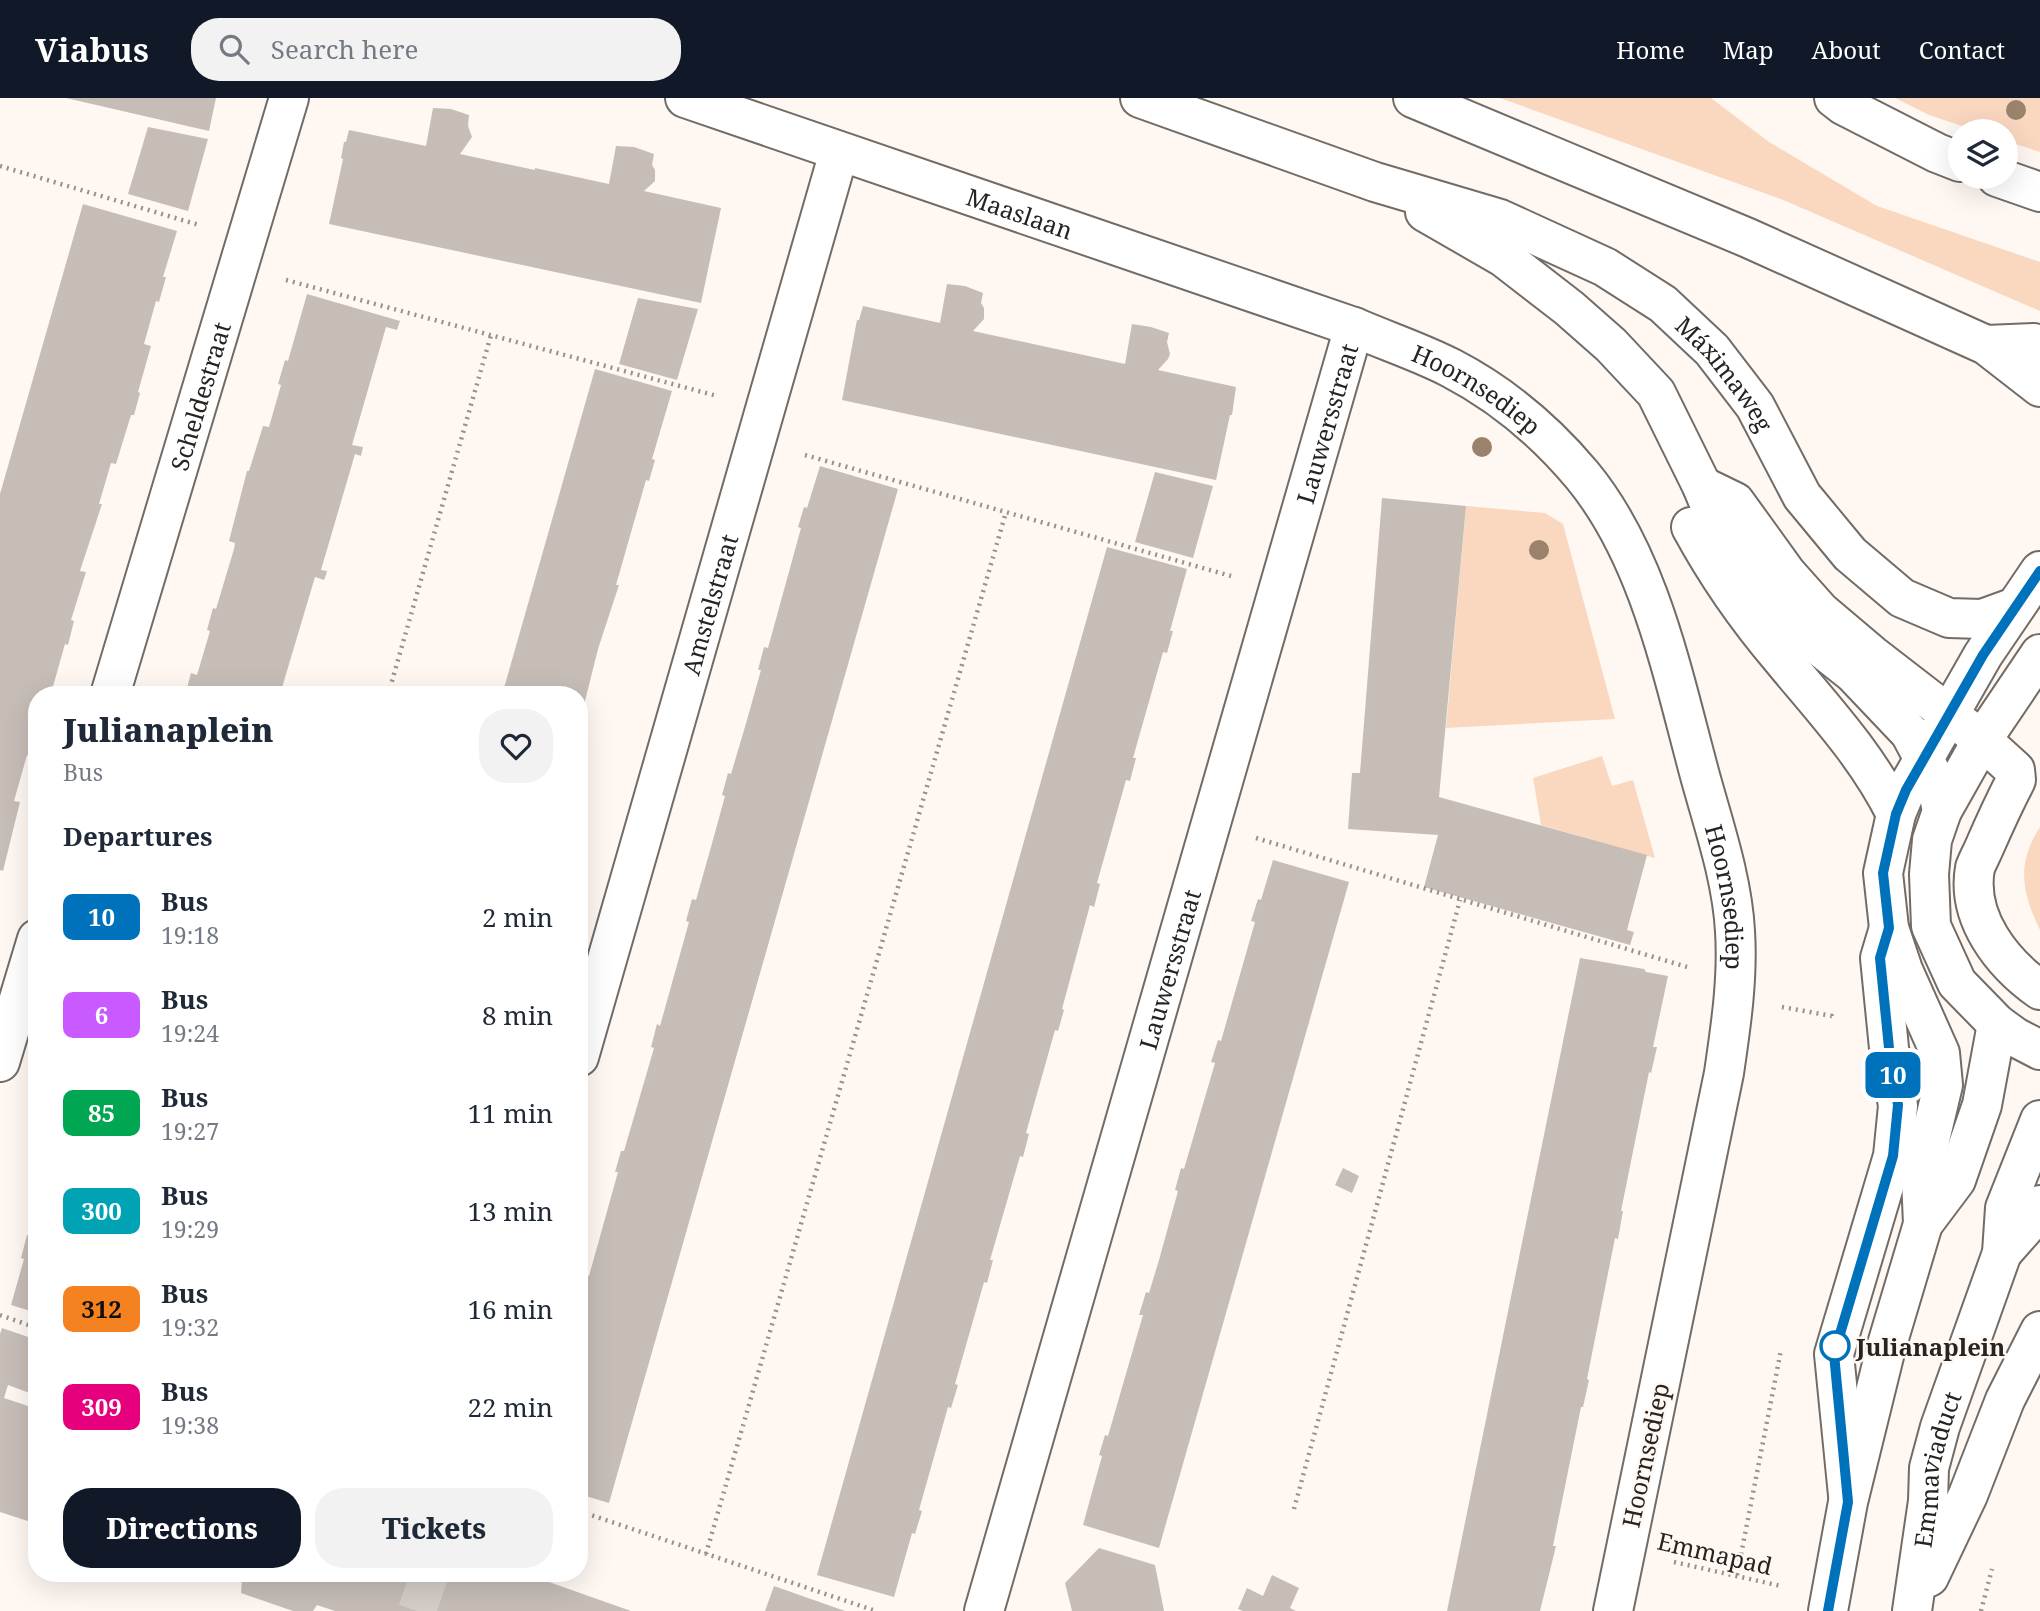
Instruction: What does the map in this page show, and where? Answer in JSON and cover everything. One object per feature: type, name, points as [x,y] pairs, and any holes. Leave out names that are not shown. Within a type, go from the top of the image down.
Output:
[{"type":"main road","name":"Scheldestraat","points":[[113,686],[289,98]]},
{"type":"main road","name":"Maaslaan","points":[[685,98],[1354,327]]},
{"type":"main road","name":"Máximaweg","points":[[1140,98],[1375,182],[1500,219],[1605,267],[1663,304],[1712,350],[1755,406],[1802,496],[1850,554],[1902,598],[1949,618],[1982,619],[2015,607]]},
{"type":"main road","points":[[1413,98],[1748,238],[1986,345],[2040,387]]},
{"type":"main road","points":[[1834,98],[1948,157]]},
{"type":"main road","name":"Amstelstraat","points":[[588,1027],[839,152]]},
{"type":"main road","name":"Máximaweg","points":[[1375,182],[1503,257],[1611,345],[1656,393],[1702,486],[1720,530],[1795,627],[1853,673],[1910,733],[1936,782],[1942,811]]},
{"type":"main road","points":[[2018,184],[2040,192]]},
{"type":"main road","name":"Lauwersstraat","points":[[984,1611],[1354,327]]},
{"type":"main road","name":"Hoornsediep","points":[[1354,327],[1452,368],[1508,403],[1582,475],[1611,516],[1636,562],[1654,614],[1725,866],[1735,930],[1734,1011],[1724,1073],[1613,1611]]},
{"type":"main road","points":[[1986,345],[2040,345]]},
{"type":"main road","points":[[1896,814],[1873,773],[1829,712],[1783,660],[1730,593],[1702,548],[1688,521],[1702,486],[1735,502],[1787,574],[1820,611],[1982,740],[2015,770],[2016,780],[1975,868],[1978,913],[1996,949],[2019,975],[2040,990]]},
{"type":"main road","points":[[1828,1611],[1848,1502],[1886,1348],[1923,1224],[1921,1178],[1943,1085],[1940,1053],[1903,970],[1889,928],[1883,873],[1896,814],[1924,757],[1948,714],[2040,571]]},
{"type":"main road","points":[[2040,654],[1982,740],[1942,811],[1932,840],[1929,874],[1931,926],[1957,983],[1997,1024],[2040,1050]]},
{"type":"main road","points":[[1848,1502],[1834,1354],[1893,1156],[1898,1105],[1880,958],[1889,928]]},
{"type":"main road","points":[[0,1062],[28,969]]},
{"type":"main road","points":[[1923,1224],[1956,1180],[1982,1105],[1997,1024]]},
{"type":"main road","name":"Emmaviaduct","points":[[1912,1611],[1928,1501],[1929,1468],[1940,1427],[2002,1253],[2004,1208],[2040,1120]]},
{"type":"main road","name":"Emmaviaduct","points":[[2002,1253],[2032,1219],[2040,1205]]},
{"type":"main road","points":[[1912,1611],[1968,1495],[2005,1400],[2040,1331]]},
{"type":"path","points":[[0,176],[1,167],[243,253],[761,425],[1006,512],[1279,589]]},
{"type":"path","points":[[391,686],[491,335]]},
{"type":"path","points":[[706,1554],[1006,512]]},
{"type":"path","points":[[1212,825],[1692,969]]},
{"type":"path","points":[[1294,1509],[1460,900]]},
{"type":"path","points":[[1770,1005],[1832,1016],[1835,1027]]},
{"type":"path","points":[[0,1315],[28,1325]]},
{"type":"path","points":[[1737,1575],[1770,1398],[1784,1339]]},
{"type":"path","points":[[588,1514],[876,1611]]},
{"type":"path","name":"Emmapad","points":[[1626,1552],[1784,1587]]},
{"type":"shaded area","points":[[1500,98],[1711,98],[1769,142],[1877,206],[2040,262],[2040,311],[1781,199]]},
{"type":"shaded area","points":[[1895,98],[2040,98],[2040,152],[2018,145],[2018,119],[1948,119],[1948,121]]},
{"type":"shaded area","points":[[1466,506],[1545,513],[1563,524],[1615,719],[1446,728]]},
{"type":"shaded area","points":[[1602,756],[1612,786],[1633,780],[1655,858],[1541,825],[1533,778]]},
{"type":"shaded area","points":[[2040,827],[2040,930],[2029,903],[2024,878],[2027,853]]},
{"type":"building","points":[[66,98],[216,98],[209,131]]},
{"type":"building","points":[[433,108],[451,109],[469,115],[468,126],[472,137],[460,154],[535,170],[609,184],[616,146],[634,147],[654,154],[652,165],[655,181],[644,191],[721,208],[701,303],[329,224],[344,142],[349,130],[426,146]]},
{"type":"building","points":[[148,127],[208,139],[188,211],[128,194]]},
{"type":"building","points":[[83,204],[177,231],[163,277],[166,277],[159,302],[156,301],[144,344],[151,346],[134,415],[131,415],[116,464],[111,463],[99,504],[102,504],[80,571],[86,572],[71,620],[74,621],[68,645],[65,644],[53,686],[28,686],[28,756],[14,801],[20,802],[3,871],[0,870],[0,494]]},
{"type":"building","points":[[947,284],[965,286],[983,293],[981,303],[984,319],[973,331],[1125,364],[1132,324],[1169,333],[1167,342],[1170,354],[1158,370],[1236,387],[1216,480],[842,400],[857,320],[863,306],[940,323]]},
{"type":"building","points":[[307,294],[400,321],[397,330],[386,327],[352,445],[363,447],[361,456],[355,454],[321,570],[327,571],[326,575],[324,580],[315,577],[282,686],[187,686],[191,673],[197,675],[210,631],[207,630],[213,608],[216,609],[234,549],[235,543],[229,541],[247,471],[263,426],[269,427],[281,385],[278,384],[285,360],[288,361]]},
{"type":"building","points":[[638,298],[698,309],[677,380],[619,364]]},
{"type":"building","points":[[595,369],[672,391],[652,459],[655,460],[649,481],[646,480],[588,689],[588,686],[505,686]]},
{"type":"building","points":[[820,466],[898,489],[609,1503],[588,1497],[588,1276],[618,1172],[615,1172],[621,1151],[624,1151],[654,1048],[651,1047],[657,1024],[660,1026],[689,922],[686,921],[692,899],[696,900],[725,796],[722,795],[728,773],[731,774],[761,670],[758,670],[764,647],[768,648],[801,528],[798,527],[804,507],[807,508]]},
{"type":"building","points":[[1155,472],[1213,486],[1193,558],[1135,542]]},
{"type":"building","points":[[1382,498],[1466,506],[1439,797],[1647,855],[1627,930],[1634,932],[1630,945],[1424,887],[1438,835],[1348,829],[1352,773],[1360,773]]},
{"type":"building","points":[[1107,547],[1187,569],[1170,631],[1173,631],[1167,653],[1163,652],[1133,758],[1136,758],[1130,781],[1126,780],[1097,883],[1100,884],[1094,907],[1090,905],[1062,1009],[1064,1010],[1058,1031],[1055,1030],[1026,1133],[1029,1134],[1023,1157],[1020,1156],[990,1260],[993,1260],[987,1283],[984,1282],[955,1384],[958,1385],[951,1408],[948,1407],[919,1510],[922,1511],[915,1534],[912,1533],[894,1597],[817,1575]]},
{"type":"building","points":[[1273,860],[1349,882],[1159,1548],[1083,1525],[1102,1456],[1099,1455],[1105,1435],[1108,1436],[1143,1315],[1139,1315],[1146,1292],[1149,1293],[1178,1191],[1175,1190],[1181,1168],[1184,1169],[1215,1063],[1211,1062],[1218,1040],[1221,1041],[1255,922],[1251,921],[1258,899],[1261,900]]},
{"type":"building","points":[[1580,958],[1668,976],[1653,1047],[1657,1047],[1651,1073],[1649,1072],[1621,1211],[1618,1239],[1615,1238],[1587,1379],[1589,1380],[1553,1546],[1556,1546],[1540,1611],[1447,1611]]},
{"type":"building","points":[[1343,1168],[1359,1176],[1352,1193],[1335,1185]]},
{"type":"building","points":[[27,1235],[28,1310],[11,1305],[24,1259],[21,1258]]},
{"type":"building","points":[[2,1328],[28,1337],[28,1392],[8,1385],[4,1398],[28,1406],[28,1521],[0,1512]]},
{"type":"building","points":[[1099,1548],[1155,1565],[1164,1611],[1072,1611],[1065,1583]]},
{"type":"building","points":[[1272,1575],[1299,1588],[1290,1608],[1296,1611],[1238,1609],[1247,1588],[1263,1596]]},
{"type":"building","points":[[242,1582],[549,1582],[631,1611],[335,1611],[317,1605],[313,1611],[293,1611],[241,1593]]},
{"type":"building","points":[[774,1586],[845,1611],[765,1611]]},
{"type":"tunnel","points":[[417,1611],[427,1582]]},
{"type":"bus line","name":"10","points":[[1828,1611],[1848,1502],[1835,1346],[1893,1156],[1898,1105],[1880,958],[1889,928],[1883,873],[1896,814],[1906,790],[1983,655],[2040,571]]},
{"type":"place","name":"Julianaplein","points":[[1835,1346]]}]
